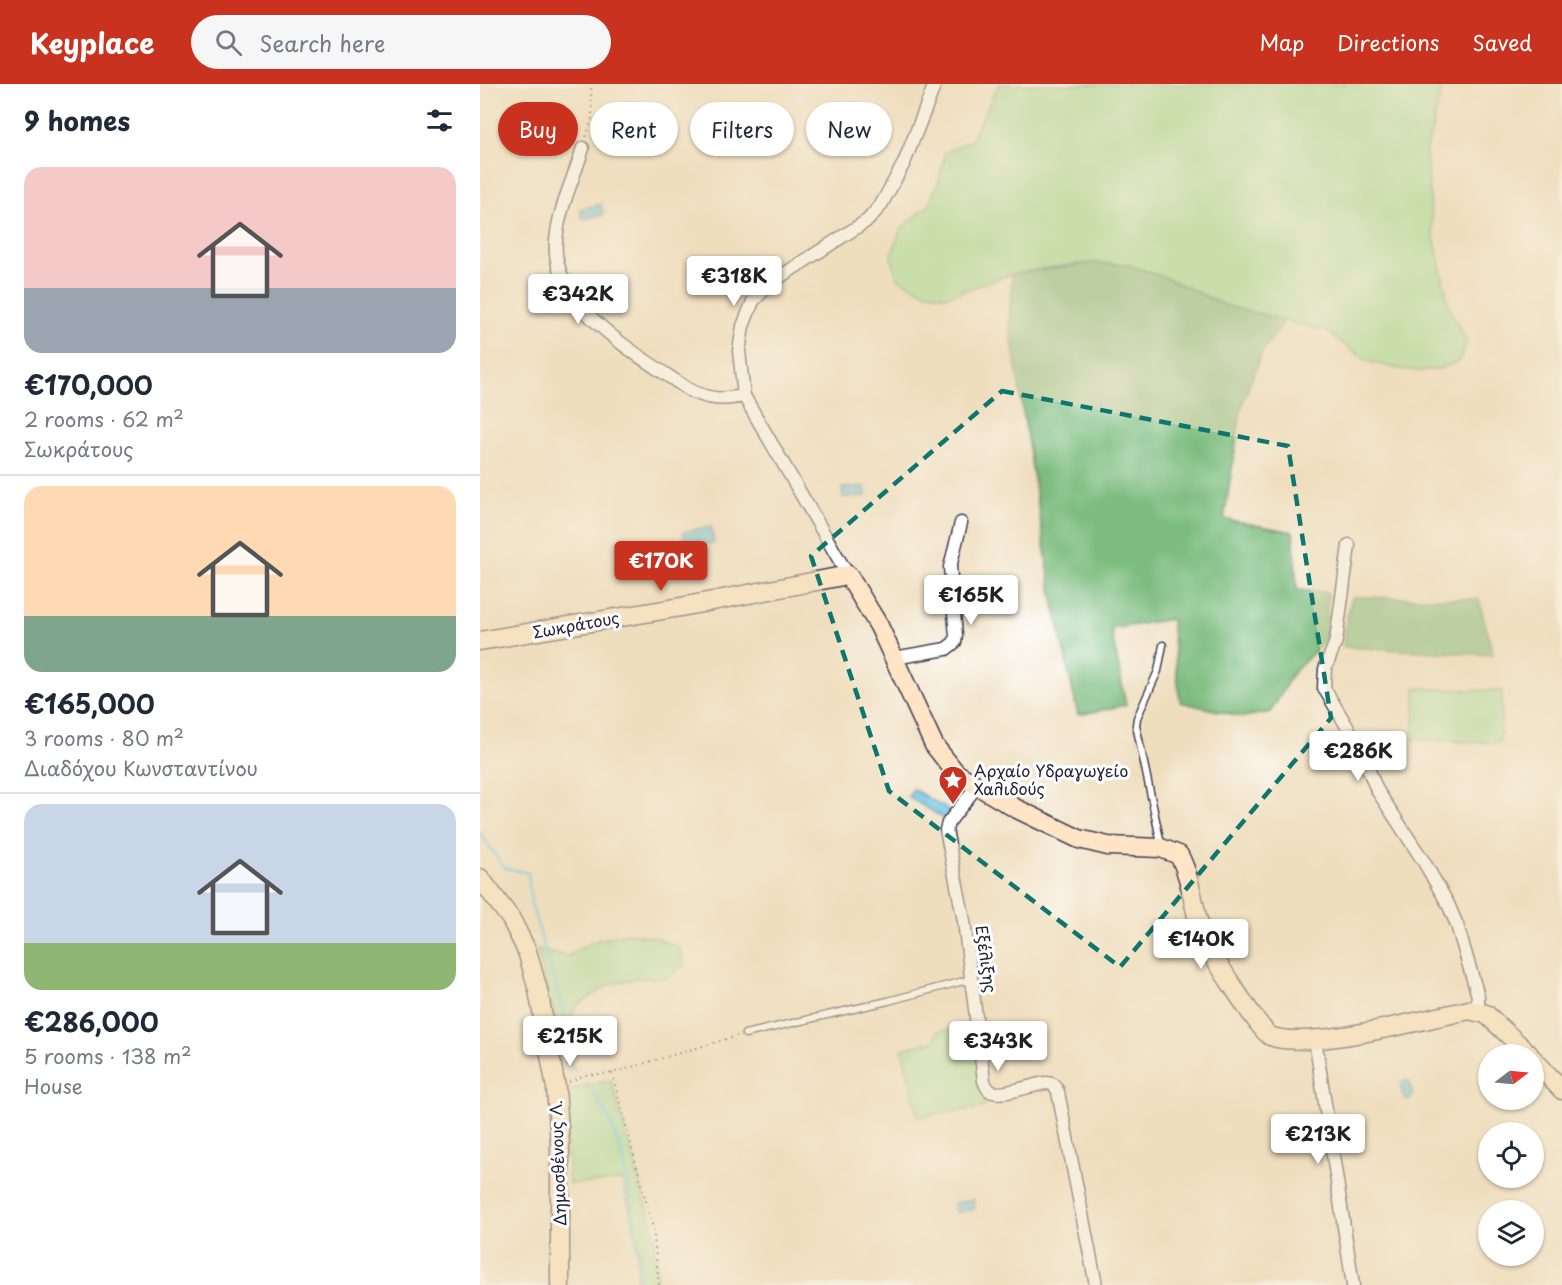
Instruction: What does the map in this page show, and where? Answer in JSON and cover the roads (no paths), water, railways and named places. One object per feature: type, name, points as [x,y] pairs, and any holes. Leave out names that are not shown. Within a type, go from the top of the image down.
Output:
[{"type":"street","points":[[935,84],[904,163],[881,205],[868,220],[772,282],[753,301],[743,326],[739,351],[744,396],[879,626],[934,745],[957,773],[977,786],[1079,839],[1108,846],[1161,848],[1179,855],[1187,872],[1202,935],[1211,954],[1255,1020],[1269,1036],[1315,1039],[1354,1034],[1469,1010],[1486,1014],[1519,1044]]},
{"type":"street","points":[[583,148],[564,203],[556,240],[555,258],[560,275],[570,292],[584,310],[604,329],[689,390],[703,397],[714,399],[744,396]]},
{"type":"street","points":[[894,658],[946,649],[954,642],[956,636],[950,567],[961,523]]},
{"type":"street","points":[[1349,545],[1336,641],[1325,669],[1324,688],[1358,745],[1377,790],[1448,904],[1457,924],[1478,996],[1478,1011]]},
{"type":"street","name":"Σωκράτους","points":[[480,641],[681,607],[848,575]]},
{"type":"street","name":"Εξέλιξης","points":[[977,786],[948,823],[946,830],[964,921],[984,1082],[993,1092],[1001,1093],[1051,1083],[1058,1092],[1096,1285]]},
{"type":"street","name":"Δημοσθένους Λ.","points":[[480,878],[511,919],[527,951],[538,990],[556,1088],[560,1143],[560,1285]]},
{"type":"street","points":[[1315,1039],[1353,1285]]},
{"type":"street","points":[[1544,1070],[1562,1089]]},
{"type":"lane","points":[[1161,848],[1136,724],[1158,671],[1163,645]]},
{"type":"lane","points":[[745,1034],[972,979]]},
{"type":"water","points":[[601,204],[603,215],[582,219],[580,209]]},
{"type":"water","points":[[865,486],[866,496],[843,498],[842,488]]},
{"type":"water","points":[[711,526],[714,543],[686,549],[683,532]]},
{"type":"water","points":[[913,789],[950,811],[945,819],[908,797]]},
{"type":"water","points":[[1403,1081],[1409,1081],[1413,1095],[1410,1100],[1403,1097],[1401,1087]]},
{"type":"water","points":[[974,1199],[975,1209],[955,1213],[954,1203]]},
{"type":"waterway","points":[[480,833],[504,868],[528,873],[531,904],[564,1012],[571,1066],[576,1071]]},
{"type":"waterway","points":[[588,1083],[611,1123],[623,1159],[641,1261],[639,1285]]},
{"type":"place","name":"Αρχαίο Υδραγωγείο Χαλιδούς","points":[[953,806]]}]
